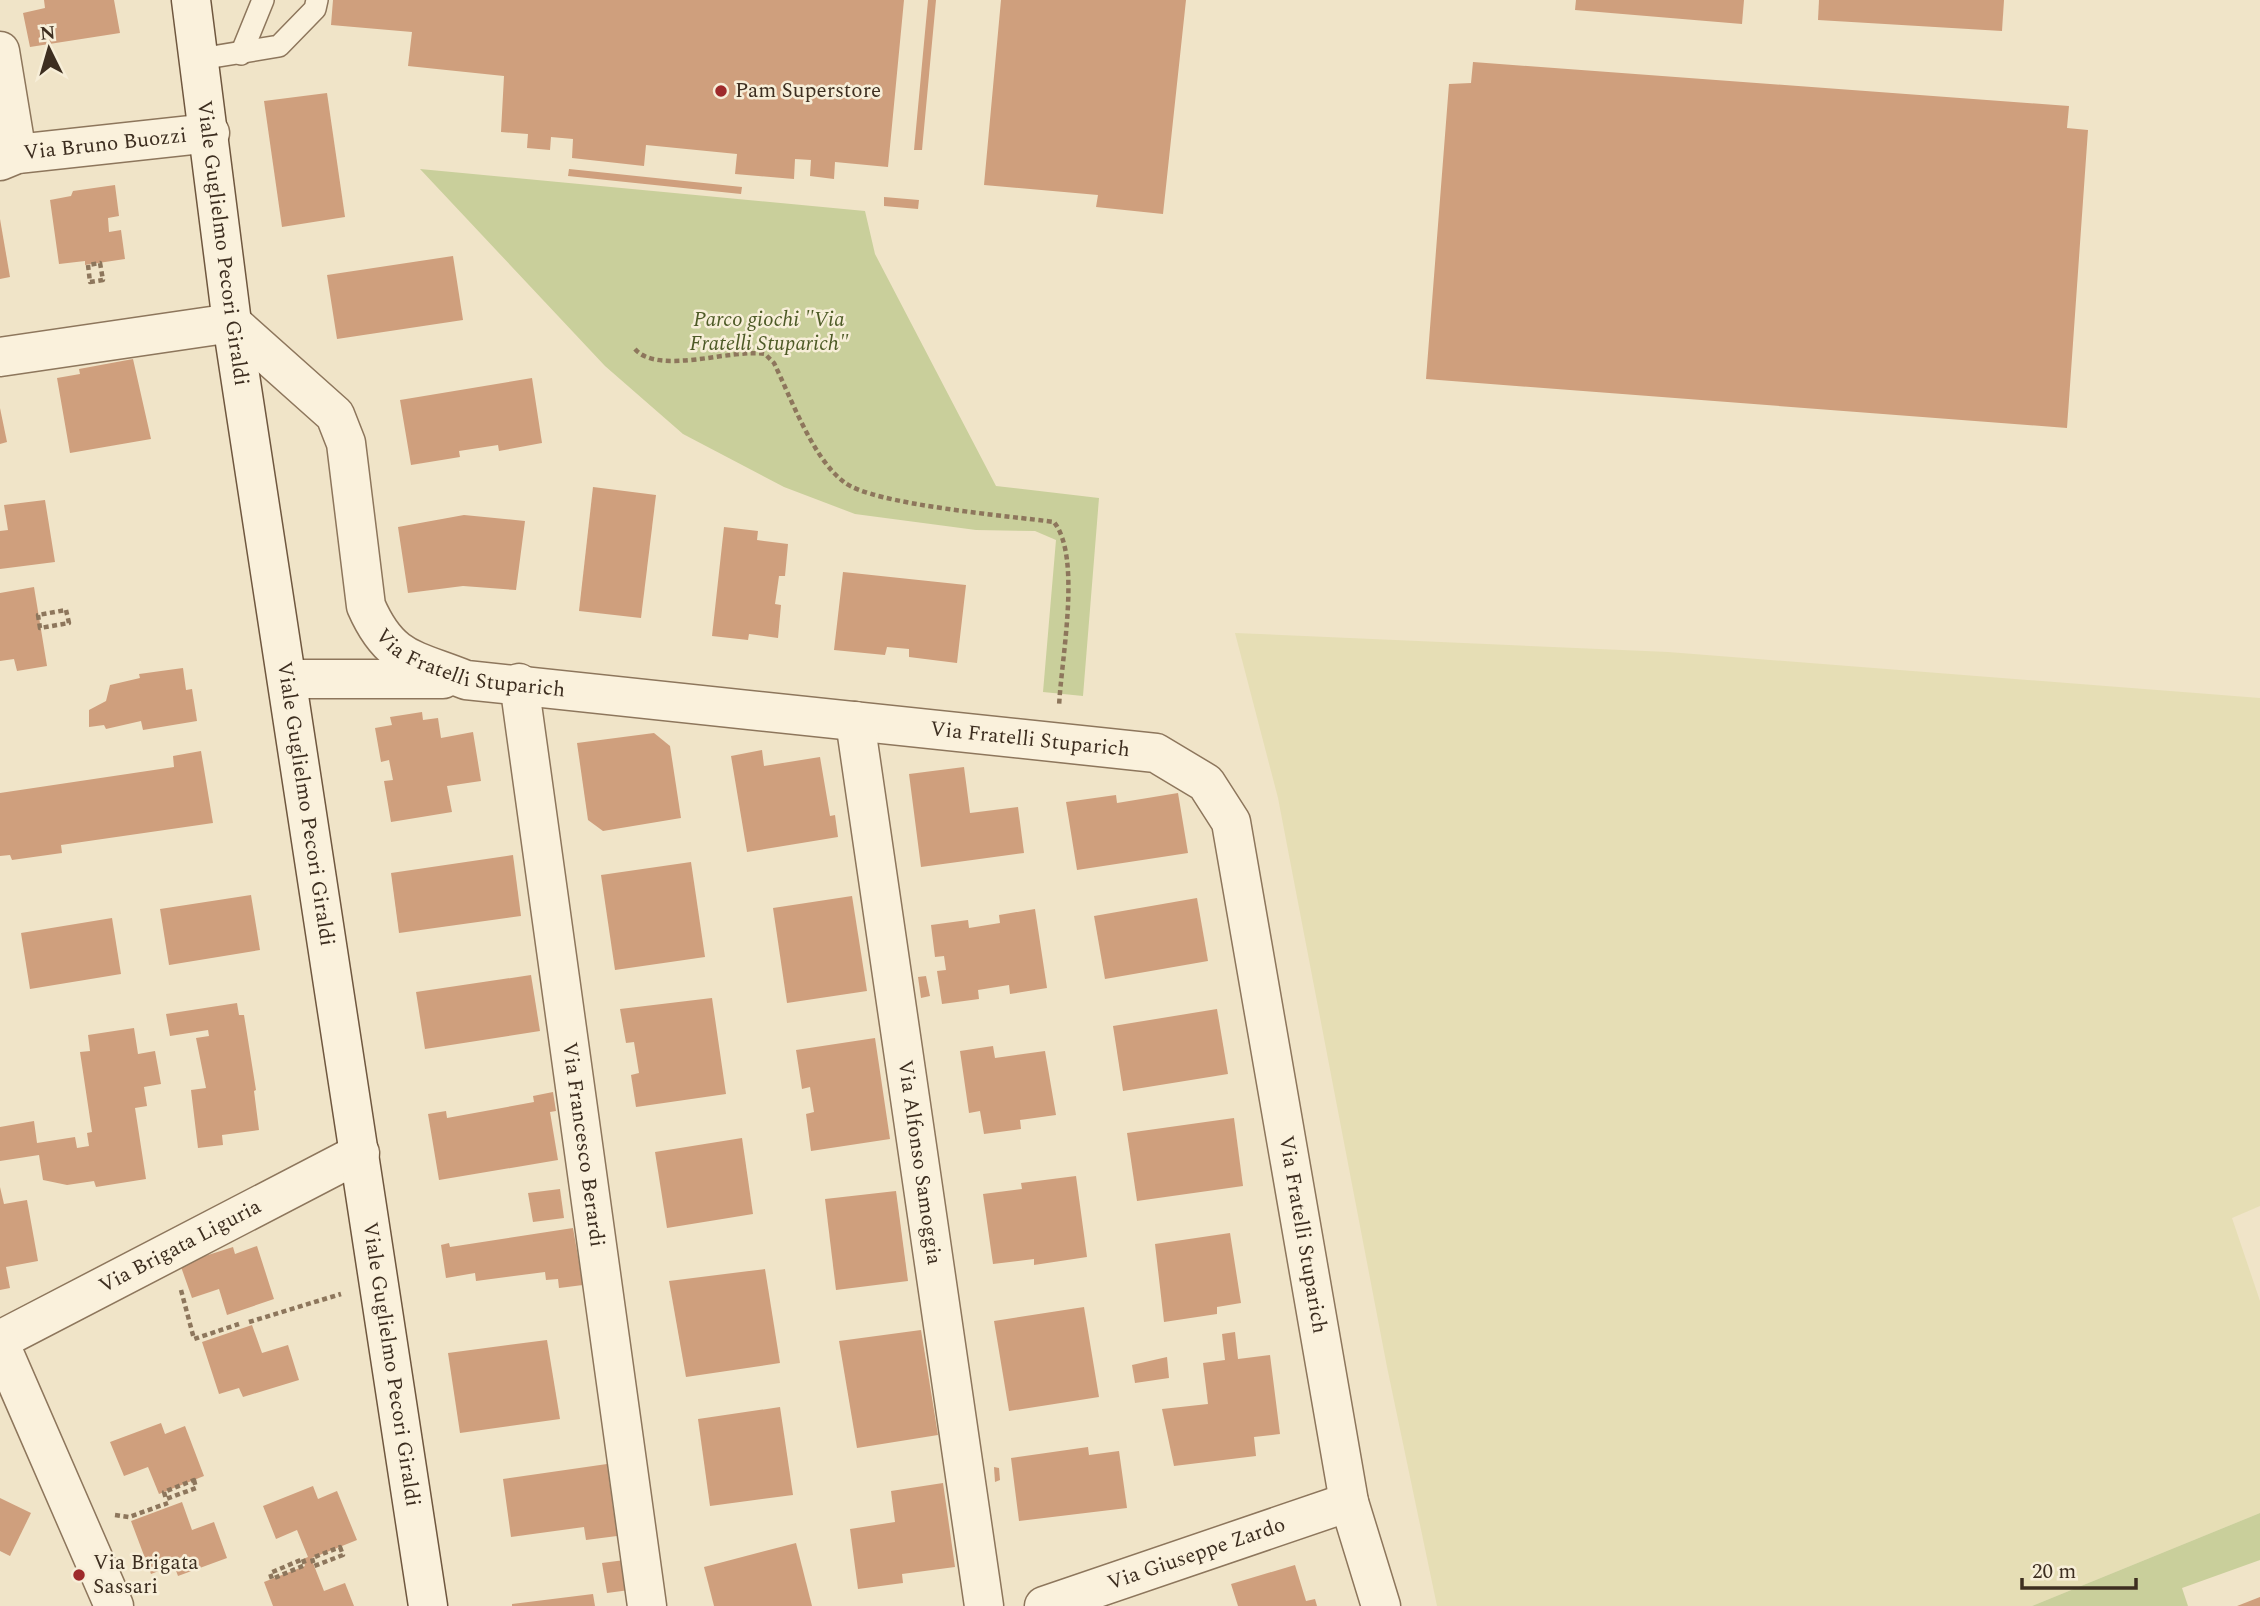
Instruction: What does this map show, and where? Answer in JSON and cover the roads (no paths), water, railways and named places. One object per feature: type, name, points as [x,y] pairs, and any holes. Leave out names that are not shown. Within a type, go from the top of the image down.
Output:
[{"type":"street","name":"Viale Guglielmo Pecori Giraldi","points":[[191,0],[210,133],[232,323],[428,1606]]},
{"type":"street","points":[[0,51],[8,158]]},
{"type":"street","name":"Via Bruno Buozzi","points":[[8,158],[210,133]]},
{"type":"street","points":[[0,356],[232,323]]},
{"type":"street","name":"Via Fratelli Stuparich","points":[[232,323],[335,415],[346,443],[366,606],[376,630],[395,652],[466,680],[519,683],[1156,753],[1206,783],[1231,822],[1349,1502],[1381,1606]]},
{"type":"street","points":[[287,679],[466,680]]},
{"type":"street","name":"Via Francesco Berardi","points":[[519,683],[648,1606]]},
{"type":"street","name":"Via Alfonso Samoggia","points":[[855,721],[984,1606]]},
{"type":"street","name":"Via Brigata Liguria","points":[[0,1342],[360,1153]]},
{"type":"street","points":[[0,1342],[114,1606]]},
{"type":"street","name":"Via Giuseppe Zardo","points":[[1044,1606],[1349,1502]]},
{"type":"lane","points":[[241,54],[263,0]]},
{"type":"lane","points":[[200,59],[279,46],[316,9],[317,0]]},
{"type":"place","name":"Pam Superstore","points":[[721,91]]},
{"type":"place","name":"Via Brigata Sassari","points":[[79,1575]]},
{"type":"park label","name":"Parco giochi \"Via Fratelli Stuparich\"","points":[[769,332]]}]
